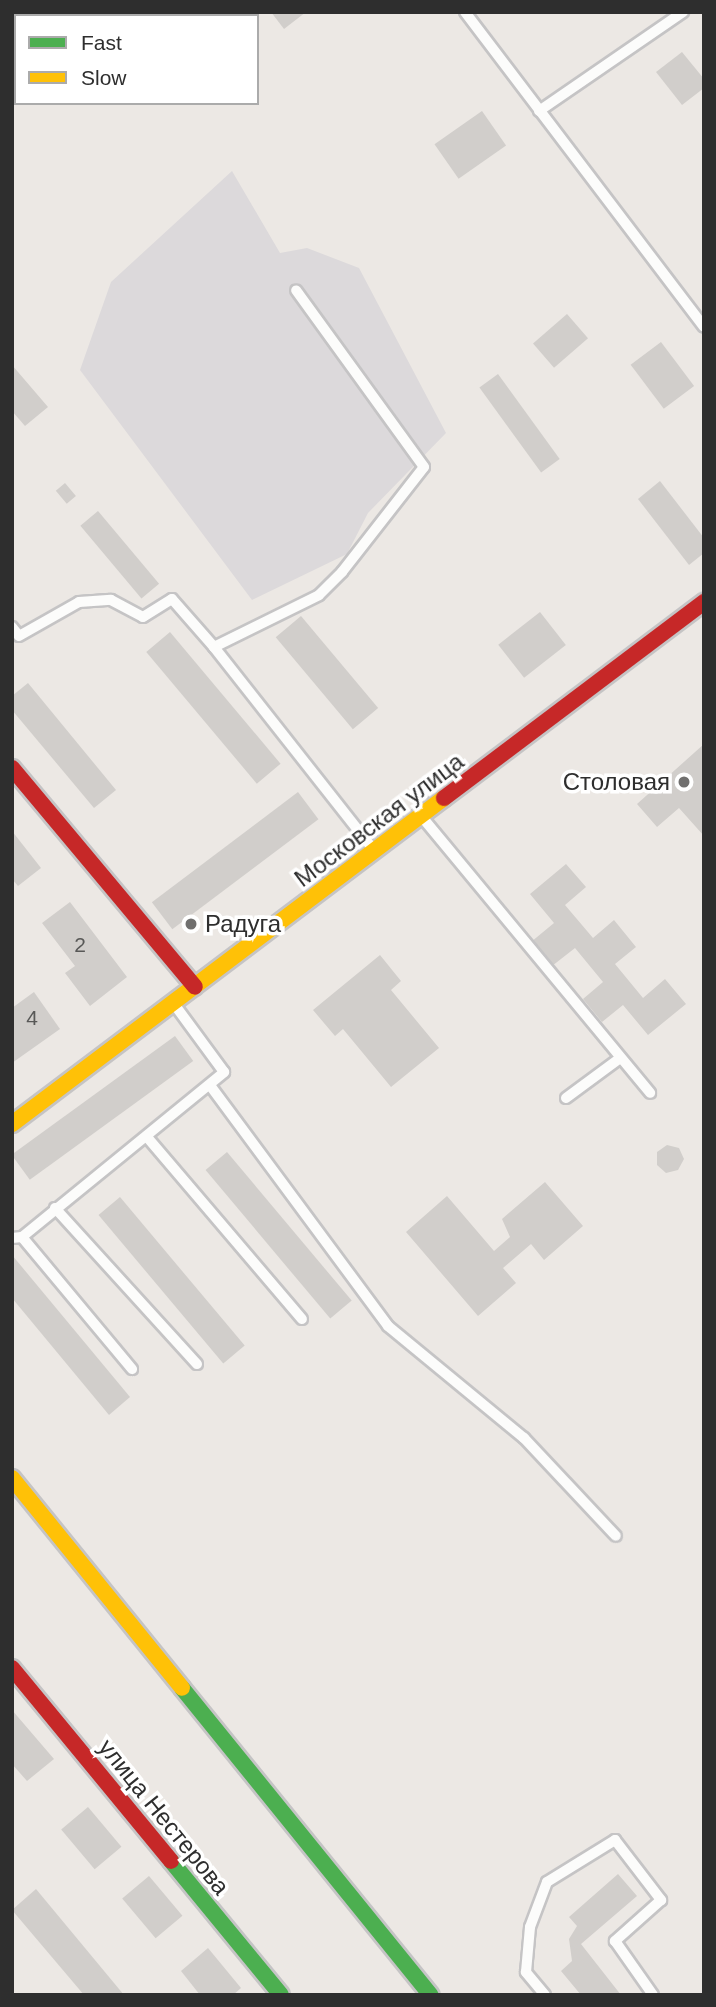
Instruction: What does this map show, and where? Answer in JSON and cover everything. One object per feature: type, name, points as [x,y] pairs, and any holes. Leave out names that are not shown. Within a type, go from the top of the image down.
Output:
[{"type":"main road","name":"Московская улица","points":[[12,1124],[704,601]]},
{"type":"main road","points":[[12,768],[195,987]]},
{"type":"main road","points":[[12,1478],[431,1995]]},
{"type":"main road","name":"улица Нестерова","points":[[12,1668],[281,1995]]},
{"type":"lane","points":[[465,12],[704,327]]},
{"type":"lane","points":[[539,111],[684,12]]},
{"type":"lane","points":[[214,647],[319,595],[424,467],[296,290]]},
{"type":"lane","points":[[14,635],[79,602],[111,600],[143,617],[172,599],[214,647],[375,851]]},
{"type":"lane","points":[[422,816],[650,1093]]},
{"type":"lane","points":[[132,1369],[17,1238],[212,1088],[224,1072],[173,1003]]},
{"type":"lane","points":[[566,1098],[620,1058]]},
{"type":"lane","points":[[212,1088],[387,1326],[524,1438],[616,1536]]},
{"type":"lane","points":[[147,1137],[302,1319]]},
{"type":"lane","points":[[55,1208],[197,1364]]},
{"type":"lane","points":[[545,1995],[526,1972],[530,1927],[547,1882],[615,1840],[661,1900],[615,1941],[653,1995]]},
{"type":"shaded area","points":[[232,171],[280,253],[307,248],[359,268],[446,433],[368,513],[347,554],[252,600],[80,370],[111,282]]},
{"type":"building","points":[[271,12],[306,12],[284,29]]},
{"type":"building","points":[[682,52],[704,79],[704,88],[682,105],[656,72]]},
{"type":"building","points":[[482,111],[506,145],[459,179],[434,144]]},
{"type":"building","points":[[567,314],[588,338],[554,368],[533,344]]},
{"type":"building","points":[[661,342],[694,386],[664,409],[631,365]]},
{"type":"building","points":[[12,365],[48,407],[25,426],[12,411]]},
{"type":"building","points":[[498,374],[560,459],[541,472],[479,388]]},
{"type":"building","points":[[660,481],[704,538],[704,553],[689,565],[638,499]]},
{"type":"building","points":[[65,483],[76,496],[67,504],[56,491]]},
{"type":"building","points":[[98,511],[159,584],[141,599],[80,526]]},
{"type":"building","points":[[540,612],[566,645],[524,678],[498,645]]},
{"type":"building","points":[[301,616],[378,708],[353,729],[276,637]]},
{"type":"building","points":[[170,632],[281,764],[257,784],[146,652]]},
{"type":"building","points":[[28,683],[116,790],[94,808],[12,710],[12,696]]},
{"type":"building","points":[[704,744],[704,836],[679,808],[657,827],[637,804]]},
{"type":"building","points":[[298,792],[318,819],[172,929],[152,902]]},
{"type":"building","points":[[12,831],[41,868],[18,886],[12,879]]},
{"type":"building","points":[[566,864],[586,887],[565,905],[593,938],[614,920],[636,947],[615,964],[643,998],[665,979],[686,1004],[648,1035],[623,1005],[602,1022],[583,999],[603,982],[575,948],[552,966],[531,942],[554,923],[530,894]]},
{"type":"building","points":[[70,902],[127,977],[90,1006],[65,973],[75,966],[42,923]]},
{"type":"building","points":[[380,955],[401,981],[391,990],[439,1048],[391,1087],[343,1029],[335,1036],[313,1010]]},
{"type":"building","points":[[34,992],[60,1029],[12,1063],[12,1008]]},
{"type":"building","points":[[175,1036],[193,1061],[30,1180],[12,1154]]},
{"type":"building","points":[[667,1145],[679,1148],[684,1159],[678,1170],[666,1173],[657,1165],[657,1152]]},
{"type":"building","points":[[227,1152],[352,1301],[330,1319],[206,1170]]},
{"type":"building","points":[[545,1182],[583,1226],[544,1260],[531,1244],[503,1268],[516,1283],[478,1316],[406,1232],[447,1196],[494,1251],[510,1237],[502,1219]]},
{"type":"building","points":[[120,1197],[245,1346],[223,1364],[99,1215]]},
{"type":"building","points":[[12,1255],[130,1397],[109,1415],[12,1298]]},
{"type":"building","points":[[12,1710],[54,1759],[27,1781],[12,1764]]},
{"type":"building","points":[[88,1807],[121,1847],[95,1869],[61,1829]]},
{"type":"building","points":[[618,1874],[637,1896],[581,1944],[621,1995],[581,1995],[561,1971],[572,1961],[569,1939],[577,1926],[569,1917]]},
{"type":"building","points":[[149,1876],[182,1916],[156,1938],[122,1898]]},
{"type":"building","points":[[36,1889],[124,1995],[84,1995],[12,1910]]},
{"type":"building","points":[[208,1948],[241,1988],[233,1995],[200,1995],[181,1971]]},
{"type":"traffic: fast","points":[[182,1688],[431,1995]]},
{"type":"traffic: fast","points":[[171,1861],[281,1995]]},
{"type":"traffic: slow","points":[[12,1124],[444,798]]},
{"type":"traffic: slow","points":[[12,1478],[182,1688]]},
{"type":"traffic: jam","points":[[444,798],[704,602]]},
{"type":"traffic: jam","points":[[12,768],[195,987]]},
{"type":"traffic: jam","points":[[12,1668],[171,1861]]},
{"type":"place","name":"Столовая","points":[[684,782]]},
{"type":"place","name":"Радуга","points":[[191,924]]}]
